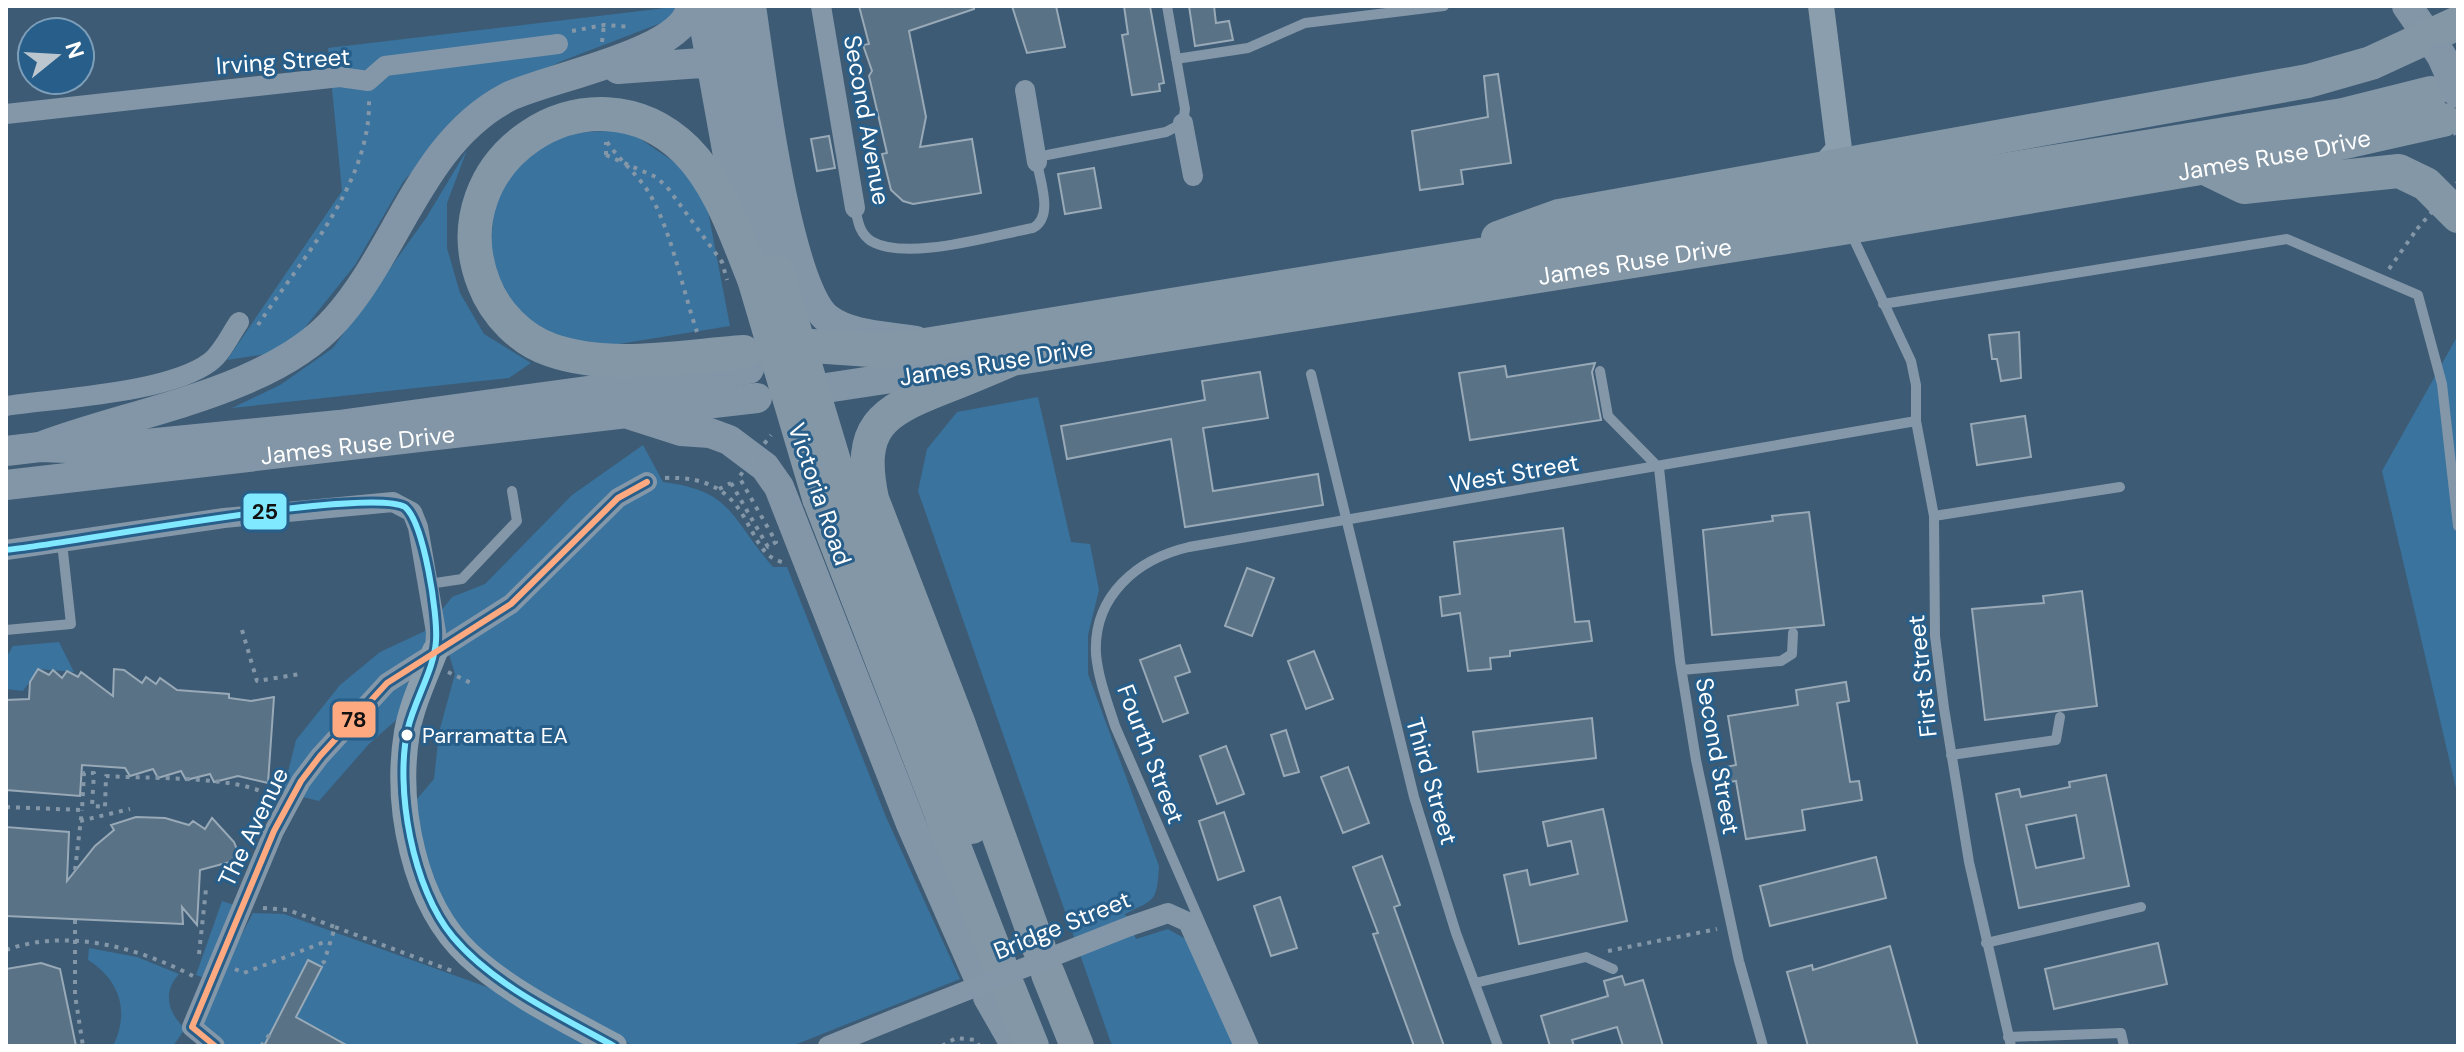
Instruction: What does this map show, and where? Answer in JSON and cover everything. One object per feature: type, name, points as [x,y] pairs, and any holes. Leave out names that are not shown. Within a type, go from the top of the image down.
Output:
[{"type":"highway","points":[[1456,260],[1466,250],[1559,216],[2308,81],[2371,63],[2448,28]]},
{"type":"highway","name":"James Ruse Drive","points":[[818,365],[885,351],[2343,115],[2444,102]]},
{"type":"highway","name":"James Ruse Drive","points":[[1012,359],[1849,227],[2314,149],[2444,102]]},
{"type":"highway","points":[[754,281],[707,175],[686,151],[660,129],[622,116],[580,114],[540,128],[507,152],[485,187],[473,224],[474,261],[490,302],[515,329],[548,349],[755,385]]},
{"type":"highway","points":[[2205,168],[2244,187],[2399,171],[2426,184],[2458,216]]},
{"type":"highway","name":"Victoria Road","points":[[754,281],[830,493],[1015,972],[1032,1046]]},
{"type":"highway","points":[[1012,359],[902,403],[877,427],[869,448],[867,474],[872,499],[958,722],[1015,972],[1077,1046]]},
{"type":"highway","name":"Victoria Road","points":[[1015,972],[1060,1046]]},
{"type":"main road","points":[[40,447],[94,426],[217,391],[288,358],[337,319],[439,158],[482,114],[507,98],[635,52],[682,27],[690,18],[691,6]]},
{"type":"main road","name":"Victoria Road","points":[[701,6],[754,281]]},
{"type":"main road","name":"Victoria Road","points":[[724,6],[737,93],[754,281]]},
{"type":"main road","points":[[751,6],[763,92],[787,209],[812,301],[826,318],[842,328],[931,344]]},
{"type":"main road","points":[[2407,6],[2448,28],[2444,102]]},
{"type":"main road","points":[[572,76],[680,63],[710,65],[726,75],[737,93]]},
{"type":"main road","name":"James Ruse Drive","points":[[818,365],[1012,359]]},
{"type":"main road","name":"James Ruse Drive","points":[[6,451],[40,447],[95,449],[755,385]]},
{"type":"main road","name":"James Ruse Drive","points":[[6,485],[622,412],[755,385]]},
{"type":"main road","points":[[622,412],[681,431],[710,433],[729,440],[765,467],[779,487],[911,824],[1015,972],[1016,1046]]},
{"type":"street","name":"Second Avenue","points":[[821,6],[855,208]]},
{"type":"street","points":[[1821,6],[1839,149],[1821,170]]},
{"type":"street","name":"Irving Street","points":[[6,114],[340,77],[368,81],[385,66],[558,44]]},
{"type":"street","name":"Second Avenue","points":[[1025,90],[1037,162]]},
{"type":"street","points":[[1183,123],[1193,176]]},
{"type":"street","points":[[1837,131],[1848,154],[1869,161]]},
{"type":"street","points":[[6,406],[186,376],[212,361],[239,322]]},
{"type":"street","name":"The Avenue","points":[[215,1046],[192,1027],[199,980],[221,964],[284,810],[320,756],[387,683],[438,659],[511,604],[618,498],[647,482]]},
{"type":"street","points":[[6,550],[224,518],[393,502],[405,507],[415,519],[429,584],[438,659],[416,701],[406,751],[411,835],[426,893],[438,917],[469,955],[614,1046]]},
{"type":"street","name":"Bridge Street","points":[[828,1046],[1168,913],[1188,922],[1244,1046]]},
{"type":"lane","points":[[1037,162],[1047,153],[1166,132],[1183,123],[1185,109],[1167,6]]},
{"type":"lane","points":[[1176,59],[1248,48],[1305,23],[1444,6]]},
{"type":"lane","name":"Second Avenue","points":[[855,208],[860,230],[872,241],[908,250],[1033,228],[1040,224],[1045,212],[1037,162]]},
{"type":"lane","name":"First Street","points":[[1849,227],[1911,361],[1916,385],[1916,421],[1934,516],[1935,636],[1951,755],[1986,943],[2010,1042]]},
{"type":"lane","points":[[1883,304],[2287,239],[2418,295],[2442,384],[2458,526]]},
{"type":"lane","points":[[1600,371],[1608,416],[1659,468]]},
{"type":"lane","name":"Third Street","points":[[1311,374],[1414,797],[1498,1046]]},
{"type":"lane","name":"West Street","points":[[1126,577],[1164,553],[1916,421]]},
{"type":"lane","name":"Second Street","points":[[1659,468],[1682,670],[1731,926],[1763,1046]]},
{"type":"lane","points":[[1934,516],[2120,487]]},
{"type":"lane","points":[[429,584],[462,579],[517,521],[512,491]]},
{"type":"lane","points":[[6,630],[71,624],[62,543]]},
{"type":"lane","name":"Fourth Street","points":[[1126,577],[1110,597],[1100,621],[1096,654],[1115,726],[1254,1046]]},
{"type":"lane","points":[[1682,670],[1781,661],[1792,654],[1793,633]]},
{"type":"lane","points":[[1951,755],[2056,740],[2060,717]]},
{"type":"lane","points":[[1986,943],[2141,907]]},
{"type":"lane","points":[[1475,983],[1586,957],[1613,969]]},
{"type":"lane","points":[[2010,1042],[2121,1033],[2124,1046]]},
{"type":"path","points":[[558,44],[572,31],[604,25],[637,27]]},
{"type":"path","points":[[601,47],[604,25]]},
{"type":"path","points":[[239,322],[257,326],[348,187],[369,123],[368,81]]},
{"type":"path","points":[[709,339],[697,334],[655,203],[637,173],[625,167],[606,139],[606,155],[656,177],[667,187],[722,262],[754,281]]},
{"type":"path","points":[[2382,280],[2417,229],[2458,182]]},
{"type":"path","points":[[717,242],[722,262]]},
{"type":"path","points":[[719,489],[731,483],[768,547],[776,542],[739,477],[772,437],[755,385]]},
{"type":"path","points":[[647,482],[677,477],[706,481],[738,507],[770,556],[782,562],[792,559]]},
{"type":"path","points":[[242,630],[257,681],[300,674]]},
{"type":"path","points":[[438,659],[471,683]]},
{"type":"path","points":[[75,870],[84,773],[94,773],[92,806],[105,807],[106,776],[227,782],[261,789],[284,810]]},
{"type":"path","points":[[6,807],[82,810]]},
{"type":"path","points":[[80,821],[130,809]]},
{"type":"path","points":[[6,950],[30,943],[75,941],[122,948],[199,980],[206,889]]},
{"type":"path","points":[[243,906],[288,910],[452,971]]},
{"type":"path","points":[[75,920],[75,995],[83,1046]]},
{"type":"path","points":[[1601,953],[1731,926]]},
{"type":"path","points":[[319,965],[324,962],[328,941],[335,927]]},
{"type":"path","points":[[221,964],[244,973],[328,941]]},
{"type":"path","points":[[261,1046],[273,1030]]},
{"type":"path","points":[[942,1046],[956,1038],[976,1040],[979,1046]]},
{"type":"shaded area","points":[[682,6],[674,18],[562,61],[470,106],[403,182],[355,265],[286,351],[227,360],[342,191],[328,48]]},
{"type":"shaded area","points":[[627,130],[692,174],[708,211],[730,326],[600,347],[553,339],[504,295],[489,266],[496,187],[551,134]]},
{"type":"shaded area","points":[[467,150],[447,203],[447,248],[460,293],[484,334],[531,363],[509,378],[232,408],[280,385],[333,348],[426,218]]},
{"type":"shaded area","points":[[2458,335],[2458,797],[2382,471]]},
{"type":"shaded area","points":[[1038,397],[1071,542],[1090,544],[1099,590],[1088,635],[1088,674],[1159,866],[1157,887],[1152,898],[1125,914],[1136,939],[1168,929],[1191,942],[1234,1046],[1112,1046],[918,491],[927,449],[957,412]]},
{"type":"shaded area","points":[[643,445],[663,482],[686,486],[718,500],[773,567],[787,567],[886,817],[960,979],[792,1046],[633,1046],[510,974],[466,942],[426,873],[416,800],[434,779],[439,732],[455,674],[444,638],[412,663],[402,715],[369,744],[319,801],[283,792],[296,740],[340,685],[380,652],[425,631],[452,597],[485,584],[572,495]]},
{"type":"shaded area","points":[[59,642],[74,672],[39,669],[23,691],[6,689],[6,658],[13,646]]},
{"type":"shaded area","points":[[222,901],[234,905],[208,979],[196,975]]},
{"type":"shaded area","points":[[253,913],[284,914],[498,991],[592,1046],[227,1046],[196,1021]]},
{"type":"shaded area","points":[[89,948],[137,957],[179,974],[170,988],[169,1002],[174,1016],[185,1029],[173,1046],[113,1046],[121,1021],[119,998],[108,977],[88,960]]},
{"type":"building","points":[[859,6],[974,6],[974,9],[909,31],[926,117],[920,147],[972,139],[981,193],[913,204],[903,201],[891,190],[882,154],[887,153],[869,76],[872,71],[863,45],[869,44]]},
{"type":"building","points":[[1012,6],[1056,6],[1065,47],[1027,53]]},
{"type":"building","points":[[1124,6],[1150,6],[1164,83],[1159,84],[1160,91],[1132,95],[1122,35],[1128,34]]},
{"type":"building","points":[[1189,6],[1214,6],[1216,23],[1229,21],[1233,40],[1195,46]]},
{"type":"building","points":[[1498,74],[1511,163],[1461,170],[1463,184],[1420,190],[1412,131],[1488,117],[1484,76]]},
{"type":"building","points":[[829,136],[835,168],[817,171],[811,139]]},
{"type":"building","points":[[1094,168],[1101,208],[1065,214],[1058,174]]},
{"type":"building","points":[[2019,332],[2021,378],[2001,381],[1997,359],[1992,359],[1989,335]]},
{"type":"building","points":[[1595,363],[1592,372],[1601,420],[1470,440],[1459,373],[1505,366],[1507,377]]},
{"type":"building","points":[[1260,372],[1268,418],[1203,428],[1213,491],[1318,474],[1323,505],[1185,527],[1171,439],[1067,459],[1061,426],[1205,400],[1202,381]]},
{"type":"building","points":[[2025,416],[2031,457],[1977,465],[1971,424]]},
{"type":"building","points":[[1809,512],[1824,625],[1712,635],[1703,530],[1773,521],[1772,516]]},
{"type":"building","points":[[1563,528],[1575,622],[1589,621],[1592,641],[1510,651],[1510,656],[1490,658],[1491,669],[1468,671],[1460,613],[1442,616],[1440,597],[1460,594],[1454,542]]},
{"type":"building","points":[[1247,568],[1274,578],[1252,636],[1225,626]]},
{"type":"building","points":[[2082,591],[2097,706],[1985,720],[1972,609],[2044,603],[2043,596]]},
{"type":"building","points":[[1180,645],[1190,672],[1175,677],[1188,713],[1163,722],[1140,660]]},
{"type":"building","points":[[1314,651],[1333,699],[1306,709],[1288,661]]},
{"type":"building","points":[[38,669],[49,675],[53,670],[62,678],[67,671],[78,677],[81,672],[113,696],[114,669],[124,670],[142,683],[146,677],[156,684],[160,678],[177,690],[229,694],[229,698],[251,701],[274,697],[268,783],[238,776],[214,782],[210,774],[186,780],[181,771],[158,778],[153,769],[130,776],[125,768],[82,765],[80,796],[6,790],[6,700],[29,699],[30,682]]},
{"type":"building","points":[[1846,682],[1849,701],[1837,703],[1850,782],[1859,781],[1862,800],[1802,810],[1805,830],[1746,839],[1736,781],[1718,784],[1716,769],[1736,765],[1728,716],[1798,705],[1796,690]]},
{"type":"building","points":[[1592,718],[1596,758],[1478,772],[1473,732]]},
{"type":"building","points":[[1286,730],[1299,772],[1284,776],[1271,735]]},
{"type":"building","points":[[1226,746],[1244,794],[1217,804],[1200,756]]},
{"type":"building","points":[[1348,767],[1369,823],[1343,833],[1321,777]]},
{"type":"building","points":[[2106,775],[2129,886],[2019,908],[1996,794],[2019,789],[2021,797],[2070,787],[2069,782]],"holes":[[[2076,815],[2084,858],[2036,868],[2026,825]]]},
{"type":"building","points":[[1603,809],[1627,921],[1519,944],[1504,875],[1527,870],[1530,885],[1578,874],[1571,841],[1548,846],[1543,822]]},
{"type":"building","points":[[1224,812],[1244,871],[1218,880],[1199,821]]},
{"type":"building","points":[[136,817],[165,818],[189,825],[193,821],[205,829],[212,818],[234,842],[241,859],[200,870],[197,925],[182,907],[183,924],[6,916],[6,827],[69,832],[67,881],[95,846],[114,830],[111,825]]},
{"type":"building","points":[[1382,856],[1400,905],[1394,907],[1444,1046],[1414,1046],[1373,934],[1378,933],[1353,867]]},
{"type":"building","points":[[1876,857],[1886,898],[1770,926],[1760,886]]},
{"type":"building","points":[[1280,897],[1297,948],[1271,956],[1254,906]]},
{"type":"building","points":[[2158,943],[2167,984],[2054,1009],[2045,969]]},
{"type":"building","points":[[1890,946],[1918,1046],[1808,1046],[1787,972],[1812,965],[1813,970]]},
{"type":"building","points":[[308,960],[322,967],[296,1017],[348,1046],[264,1046]]},
{"type":"building","points":[[41,963],[60,969],[76,1046],[6,1046],[6,969]]},
{"type":"building","points":[[1622,976],[1625,985],[1643,980],[1663,1046],[1623,1046],[1617,1027],[1572,1040],[1574,1046],[1550,1046],[1541,1016],[1608,996],[1604,981]]},
{"type":"transit line","name":"78","points":[[215,1046],[192,1027],[274,831],[301,781],[320,756],[387,683],[511,604],[618,498],[647,482]]},
{"type":"transit line","name":"25","points":[[6,550],[279,510],[336,504],[380,503],[405,507],[412,516],[424,550],[436,628],[435,652],[411,717],[404,752],[410,837],[427,893],[453,937],[487,970],[528,998],[614,1046]]},
{"type":"place","name":"Parramatta EA","points":[[407,735]]}]
